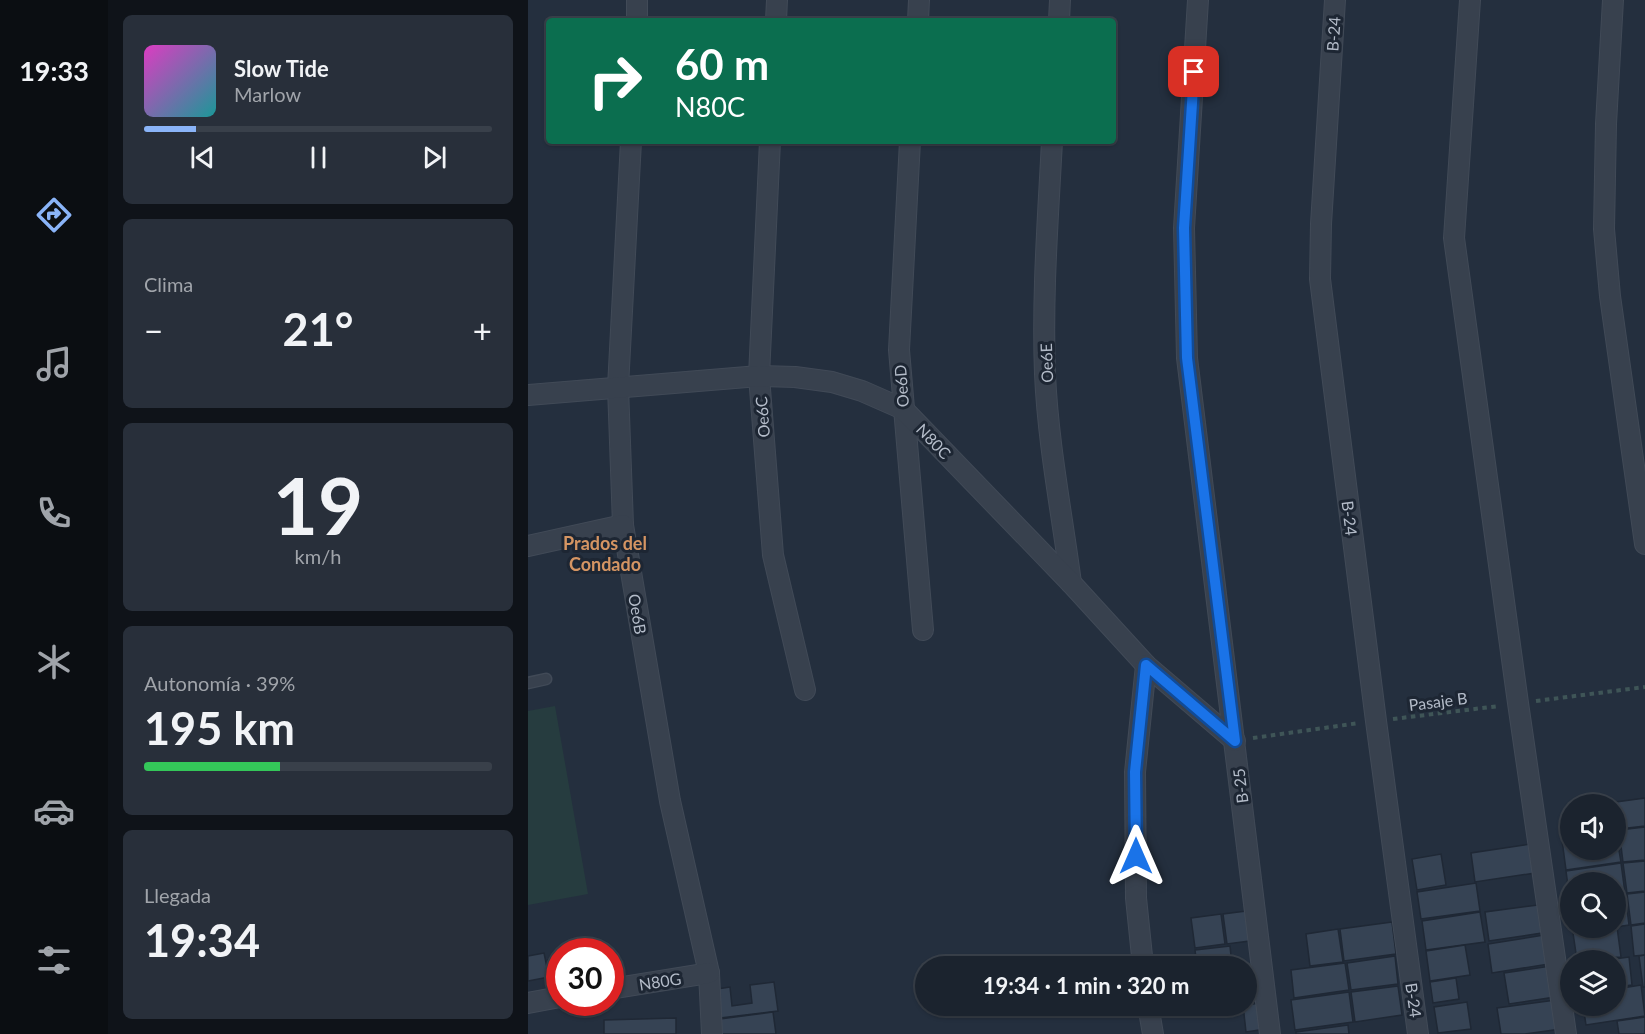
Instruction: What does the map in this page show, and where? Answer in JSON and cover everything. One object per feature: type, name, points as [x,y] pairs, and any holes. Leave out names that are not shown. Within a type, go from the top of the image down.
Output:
[{"type":"street","points":[[637,18],[638,0]]},
{"type":"street","points":[[776,18],[777,0]]},
{"type":"street","points":[[918,18],[919,0]]},
{"type":"street","points":[[1059,18],[1060,0]]},
{"type":"street","name":"B-25","points":[[1198,0],[1184,228],[1187,358],[1270,1034]]},
{"type":"street","name":"B-24","points":[[1335,0],[1321,224],[1320,279],[1376,721],[1419,1034]]},
{"type":"street","points":[[1470,0],[1454,238],[1566,1034]]},
{"type":"street","points":[[1613,0],[1606,124],[1604,229],[1610,296],[1645,544]]},
{"type":"street","name":"Oe6B","points":[[631,144],[618,387],[623,525],[670,801],[709,973],[712,1034]]},
{"type":"street","name":"Oe6C","points":[[770,144],[759,376],[773,555],[805,690]]},
{"type":"street","name":"Oe6D","points":[[910,144],[899,325],[903,409],[922,630]]},
{"type":"street","name":"Oe6E","points":[[1053,144],[1045,277],[1046,376],[1050,430],[1071,583]]},
{"type":"street","name":"N80C","points":[[528,395],[759,376],[795,377],[832,381],[903,409],[1071,583],[1146,665],[1235,741]]},
{"type":"street","points":[[528,546],[623,525]]},
{"type":"street","points":[[1142,956],[1136,898],[1135,772],[1146,665]]},
{"type":"street","name":"N80G","points":[[624,987],[709,973]]},
{"type":"street","points":[[528,1002],[546,999]]},
{"type":"street","points":[[1150,1016],[1154,1034]]},
{"type":"lane","points":[[528,683],[546,679]]},
{"type":"path","name":"Pasaje B","points":[[1235,741],[1645,687]]},
{"type":"green space","points":[[555,706],[588,894],[528,905],[528,711]]},
{"type":"building","points":[[1645,798],[1645,826],[1626,828],[1626,801]]},
{"type":"building","points":[[1645,827],[1645,860],[1623,862],[1623,860],[1626,860],[1626,829]]},
{"type":"building","points":[[1531,844],[1535,873],[1475,882],[1471,853]]},
{"type":"building","points":[[1441,854],[1446,885],[1417,890],[1412,859]]},
{"type":"building","points":[[1565,860],[1621,860],[1621,862],[1566,870]]},
{"type":"building","points":[[1645,861],[1645,891],[1627,893],[1623,863]]},
{"type":"building","points":[[1621,863],[1622,872],[1566,872]]},
{"type":"building","points":[[1476,883],[1480,911],[1421,919],[1417,892]]},
{"type":"building","points":[[1645,892],[1645,923],[1631,925],[1627,894]]},
{"type":"building","points":[[1626,901],[1629,925],[1626,925]]},
{"type":"building","points":[[1538,905],[1542,933],[1489,941],[1485,912]]},
{"type":"building","points":[[1254,910],[1257,940],[1227,944],[1223,914]]},
{"type":"building","points":[[1480,912],[1485,942],[1426,950],[1422,921]]},
{"type":"building","points":[[1221,914],[1225,944],[1195,948],[1191,918]]},
{"type":"building","points":[[1392,922],[1396,954],[1344,961],[1340,929]]},
{"type":"building","points":[[1645,924],[1645,955],[1634,956],[1631,926]]},
{"type":"building","points":[[1338,929],[1343,962],[1310,966],[1306,934]]},
{"type":"building","points":[[1544,935],[1549,964],[1492,973],[1488,944]]},
{"type":"building","points":[[1574,938],[1618,938],[1620,950],[1576,950]]},
{"type":"building","points":[[1465,945],[1470,975],[1430,981],[1426,951]]},
{"type":"building","points":[[1230,946],[1231,956],[1196,956],[1195,950]]},
{"type":"building","points":[[544,953],[546,978],[528,981],[528,956]]},
{"type":"building","points":[[1645,955],[1645,987],[1643,987],[1639,956]]},
{"type":"building","points":[[1395,956],[1398,984],[1351,990],[1347,963]]},
{"type":"building","points":[[1626,957],[1629,957],[1632,985],[1626,986]]},
{"type":"building","points":[[1345,963],[1349,990],[1294,998],[1291,970]]},
{"type":"building","points":[[1551,966],[1555,997],[1509,1004],[1504,973]]},
{"type":"building","points":[[1257,969],[1259,969],[1263,1001],[1257,1002]]},
{"type":"building","points":[[1456,978],[1459,999],[1433,1003],[1430,982]]},
{"type":"building","points":[[774,982],[778,1011],[720,1018],[717,989],[730,987],[732,1006],[752,1003],[750,985]]},
{"type":"building","points":[[1641,985],[1645,1016],[1586,1025],[1585,1016],[1626,1016],[1626,987]]},
{"type":"building","points":[[1398,986],[1402,1015],[1355,1022],[1351,992]]},
{"type":"building","points":[[1349,992],[1353,1022],[1295,1030],[1291,1000]]},
{"type":"building","points":[[1556,1000],[1561,1029],[1525,1034],[1501,1034],[1497,1008]]},
{"type":"building","points":[[1467,1002],[1471,1029],[1438,1033],[1434,1007]]},
{"type":"building","points":[[1262,1003],[1266,1029],[1246,1032],[1244,1016],[1257,1016],[1257,1004]]},
{"type":"building","points":[[773,1012],[776,1034],[722,1034],[720,1019]]},
{"type":"building","points":[[1645,1017],[1645,1034],[1619,1034],[1617,1021]]},
{"type":"building","points":[[676,1018],[676,1034],[604,1034],[604,1020]]},
{"type":"building","points":[[1348,1025],[1349,1034],[1296,1034],[1296,1032]]},
{"type":"district","name":"Prados del Condado","points":[[605,553]]},
{"type":"route","points":[[1136,856],[1135,772],[1146,665],[1235,741],[1187,358],[1184,228],[1194,72]]}]
